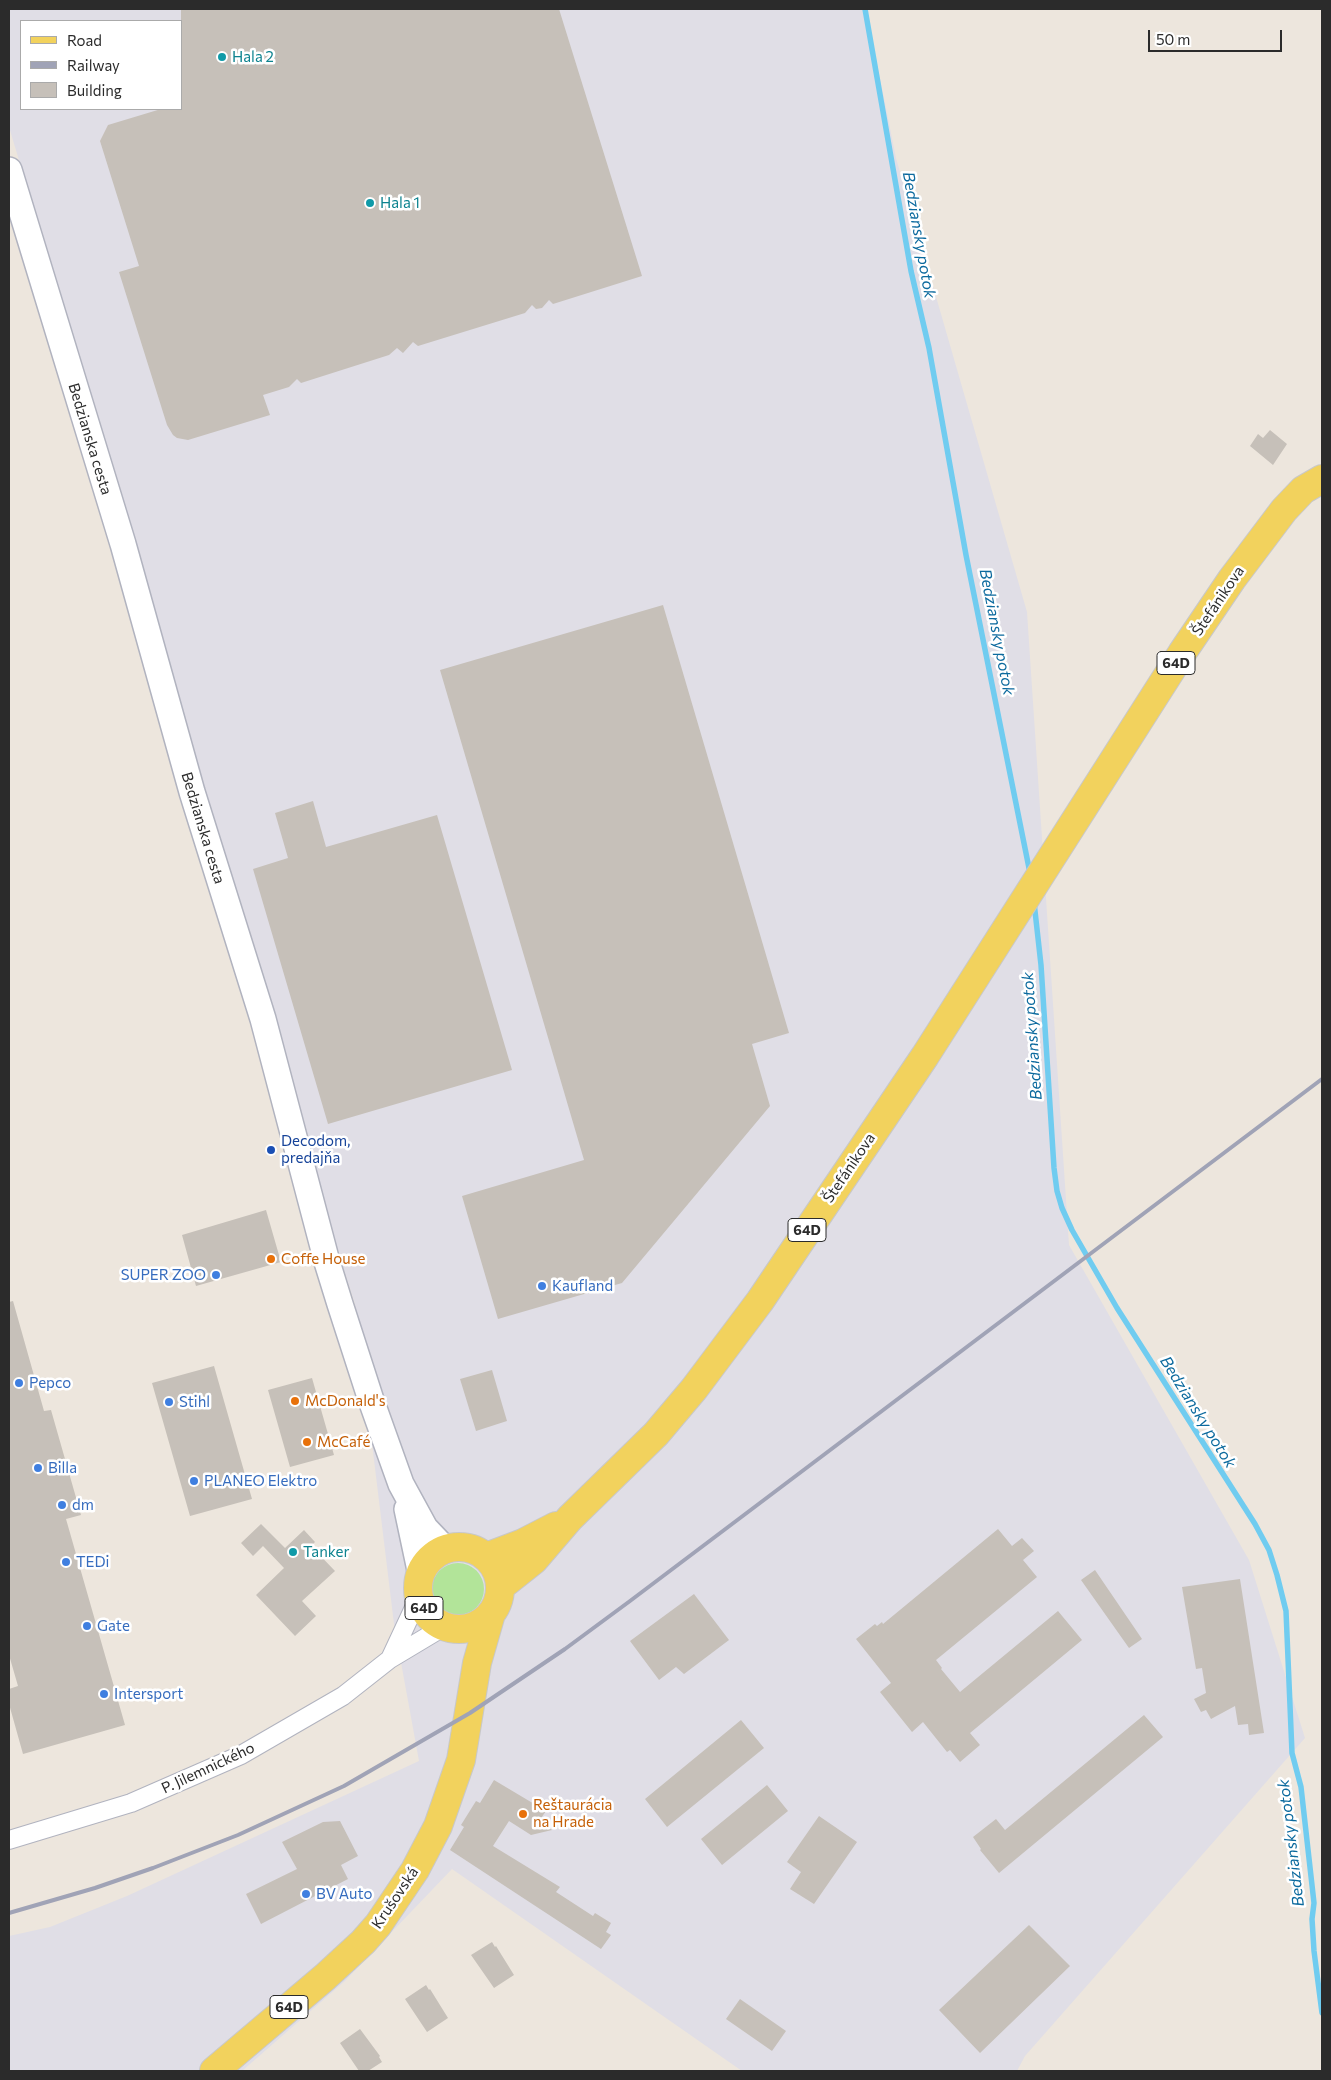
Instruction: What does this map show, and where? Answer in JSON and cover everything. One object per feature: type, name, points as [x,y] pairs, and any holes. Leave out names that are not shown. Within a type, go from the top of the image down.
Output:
[{"type":"main road","name":"Štefánikova","points":[[570,1518],[656,1434],[694,1389],[760,1301],[925,1056],[1182,653],[1232,579],[1284,510],[1303,490],[1322,479]]},
{"type":"main road","name":"64D","points":[[486,1557],[523,1543],[570,1518]]},
{"type":"main road","name":"64D","points":[[445,1549],[432,1557],[420,1586],[427,1613],[435,1621],[453,1627],[480,1623],[491,1614],[498,1601],[500,1587],[534,1560],[570,1518]]},
{"type":"main road","points":[[445,1549],[467,1548],[477,1551],[486,1557],[498,1574],[500,1587]]},
{"type":"main road","name":"Krušovská","points":[[214,2071],[343,1962],[378,1925],[401,1892],[438,1826],[453,1786],[461,1760],[478,1664],[491,1614]]},
{"type":"main road","name":"64D","points":[[453,1627],[478,1664]]},
{"type":"street","name":"Bedzianska cesta","points":[[9,170],[122,544],[192,792],[262,1018],[327,1262],[370,1400],[401,1484],[425,1528],[445,1549]]},
{"type":"street","name":"Bedzianska cesta","points":[[401,1484],[420,1586]]},
{"type":"street","name":"P. Jilemnického","points":[[390,1659],[420,1586]]},
{"type":"street","name":"P. Jilemnického","points":[[9,1840],[131,1803],[241,1755],[344,1696],[390,1659],[453,1627]]},
{"type":"shaded area","points":[[9,9],[866,9],[896,158],[1027,612],[1069,1245],[1249,1560],[1305,1738],[1025,2056],[1017,2071],[742,2071],[452,1869],[345,1981],[242,2071],[9,2071],[9,1936],[50,1927],[127,1896],[419,1761],[394,1624],[355,1304],[185,774],[28,190],[9,127]]},
{"type":"green space","points":[[453,1563],[463,1563],[477,1570],[484,1584],[484,1594],[477,1608],[463,1615],[453,1615],[443,1611],[436,1604],[432,1594],[432,1584],[436,1574],[443,1567]]},
{"type":"building","name":"Hala 1","points":[[181,9],[559,9],[642,276],[553,304],[549,300],[542,308],[536,309],[532,305],[525,313],[418,346],[413,342],[403,353],[397,348],[389,355],[301,383],[297,379],[289,387],[263,395],[270,415],[188,440],[177,438],[167,425],[119,272],[139,266],[100,141],[108,125],[158,110],[182,110]]},
{"type":"building","points":[[1270,430],[1287,444],[1273,465],[1250,446],[1258,434],[1263,438]]},
{"type":"building","points":[[663,605],[789,1033],[752,1044],[770,1106],[622,1283],[498,1319],[462,1196],[584,1160],[440,670]]},
{"type":"building","points":[[313,801],[326,847],[437,815],[512,1070],[328,1124],[253,869],[288,858],[275,813]]},
{"type":"building","points":[[266,1210],[281,1262],[196,1286],[182,1235]]},
{"type":"building","points":[[13,1301],[44,1411],[51,1410],[81,1515],[66,1519],[125,1725],[23,1754],[9,1704],[9,1689],[18,1686],[9,1655],[9,1302]]},
{"type":"building","points":[[214,1366],[252,1499],[190,1516],[152,1383]]},
{"type":"building","points":[[492,1370],[507,1421],[476,1431],[460,1379]]},
{"type":"building","points":[[312,1378],[334,1455],[290,1467],[268,1390]]},
{"type":"building","points":[[261,1524],[285,1548],[304,1530],[315,1542],[311,1546],[335,1571],[302,1601],[316,1616],[295,1636],[256,1595],[284,1568],[263,1546],[253,1556],[241,1543]]},
{"type":"building","points":[[998,1529],[1012,1546],[1022,1538],[1034,1551],[1023,1560],[1037,1577],[936,1660],[941,1669],[960,1692],[1058,1611],[1082,1640],[970,1733],[980,1745],[960,1762],[950,1750],[947,1752],[923,1722],[912,1732],[880,1692],[891,1683],[856,1639],[875,1624],[877,1626],[882,1622],[883,1624]]},
{"type":"building","points":[[1095,1570],[1142,1639],[1129,1648],[1081,1580]]},
{"type":"building","points":[[1240,1579],[1264,1733],[1249,1735],[1248,1724],[1238,1725],[1235,1706],[1211,1719],[1206,1710],[1201,1712],[1194,1699],[1206,1693],[1202,1668],[1196,1669],[1182,1587]]},
{"type":"building","points":[[694,1594],[729,1640],[684,1674],[676,1667],[659,1680],[630,1641]]},
{"type":"building","points":[[1144,1715],[1163,1737],[999,1873],[980,1850],[973,1837],[996,1819],[1005,1830]]},
{"type":"building","points":[[741,1720],[764,1748],[667,1827],[645,1799]]},
{"type":"building","points":[[494,1780],[546,1811],[539,1821],[552,1830],[531,1835],[509,1821],[493,1846],[560,1887],[556,1892],[593,1916],[595,1913],[611,1923],[606,1932],[611,1935],[601,1949],[450,1850],[464,1827],[461,1825],[476,1801],[480,1803]]},
{"type":"building","points":[[767,1785],[788,1811],[722,1865],[701,1839]]},
{"type":"building","points":[[819,1816],[857,1842],[814,1904],[790,1889],[801,1872],[787,1862]]},
{"type":"building","points":[[340,1821],[358,1856],[341,1865],[348,1879],[261,1924],[246,1894],[297,1869],[282,1842],[323,1822]]},
{"type":"building","points":[[1029,1925],[1070,1966],[980,2053],[939,2010]]},
{"type":"building","points":[[492,1942],[514,1975],[494,1988],[471,1955]]},
{"type":"building","points":[[426,1985],[448,2018],[427,2032],[405,1999]]},
{"type":"building","points":[[740,1999],[786,2031],[772,2051],[726,2019]]},
{"type":"building","points":[[360,2029],[380,2056],[382,2062],[368,2071],[359,2071],[340,2043]]},
{"type":"waterway","name":"Bedziansky potok","points":[[865,9],[911,271],[929,348],[966,555],[1030,873]]},
{"type":"waterway","name":"Bedziansky potok","points":[[1034,902],[1041,965],[1054,1168],[1057,1191],[1062,1208],[1072,1230],[1117,1308],[1255,1524],[1269,1550],[1277,1575],[1286,1611],[1292,1753],[1301,1787],[1314,1903],[1312,1919],[1314,1951],[1322,2013]]},
{"type":"railway","points":[[9,1913],[95,1888],[238,1835],[344,1786],[470,1713],[565,1649],[630,1601],[1322,1079]]},
{"type":"place","name":"Hala 2","points":[[222,57]]},
{"type":"place","name":"Hala 1","points":[[370,203]]},
{"type":"place","name":"Decodom, predajňa","points":[[271,1150]]},
{"type":"place","name":"Coffe House","points":[[271,1259]]},
{"type":"place","name":"SUPER ZOO","points":[[216,1275]]},
{"type":"place","name":"Kaufland","points":[[542,1286]]},
{"type":"place","name":"Pepco","points":[[19,1383]]},
{"type":"place","name":"McDonald's","points":[[295,1401]]},
{"type":"place","name":"Stihl","points":[[169,1402]]},
{"type":"place","name":"McCafé","points":[[307,1442]]},
{"type":"place","name":"Billa","points":[[38,1468]]},
{"type":"place","name":"PLANEO Elektro","points":[[194,1481]]},
{"type":"place","name":"dm","points":[[62,1505]]},
{"type":"place","name":"Tanker","points":[[293,1552]]},
{"type":"place","name":"TEDi","points":[[66,1562]]},
{"type":"place","name":"Gate","points":[[87,1626]]},
{"type":"place","name":"Intersport","points":[[104,1694]]},
{"type":"place","name":"Reštaurácia na Hrade","points":[[523,1814]]},
{"type":"place","name":"BV Auto","points":[[306,1894]]}]
